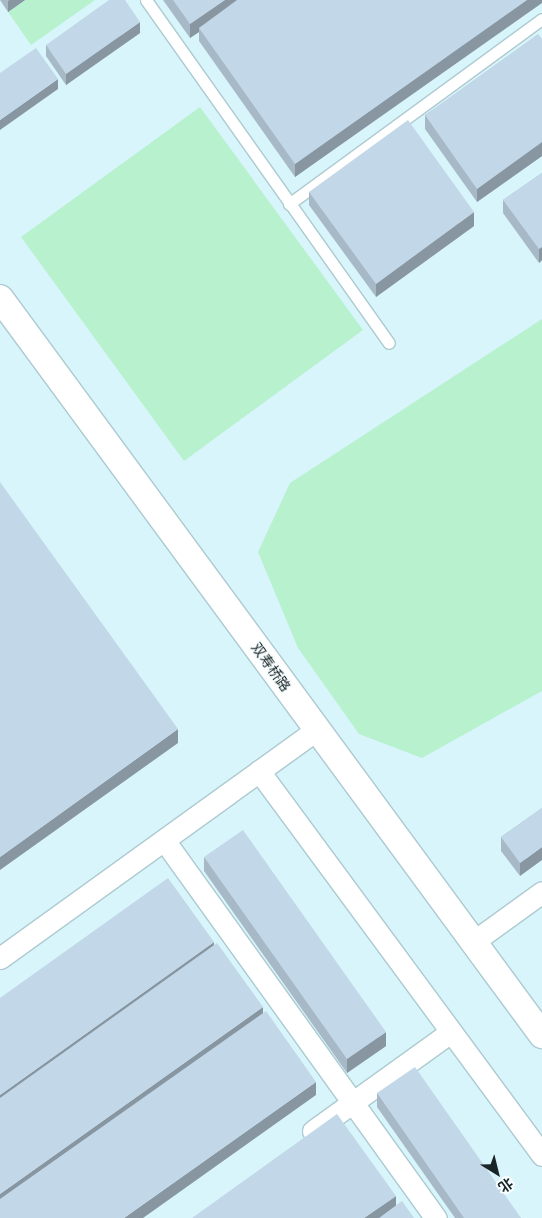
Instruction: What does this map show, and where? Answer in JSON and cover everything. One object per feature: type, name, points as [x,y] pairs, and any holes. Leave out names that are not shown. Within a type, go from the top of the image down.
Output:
[{"type":"street","name":"双寿桥路","points":[[0,298],[542,1036]]},
{"type":"street","points":[[0,958],[317,729]]},
{"type":"street","points":[[259,771],[542,1155]]},
{"type":"street","points":[[164,840],[436,1218]]},
{"type":"street","points":[[473,942],[542,892]]},
{"type":"street","points":[[296,1143],[451,1032]]},
{"type":"lane","points":[[146,0],[389,343]]},
{"type":"lane","points":[[289,204],[542,18]]},
{"type":"green space","points":[[25,0],[95,0],[31,45],[8,12]]},
{"type":"green space","points":[[200,107],[363,330],[184,461],[21,237]]},
{"type":"green space","points":[[542,319],[542,691],[422,758],[359,734],[298,648],[258,552],[290,483]]},
{"type":"building","points":[[109,0],[125,0],[140,22],[66,74],[46,45]]},
{"type":"building","points":[[173,0],[225,0],[190,24]]},
{"type":"building","points":[[237,0],[527,0],[295,164],[199,28]]},
{"type":"building","points":[[538,34],[542,39],[542,142],[477,189],[425,115]]},
{"type":"building","points":[[36,48],[58,79],[0,120],[0,73]]},
{"type":"building","points":[[408,120],[474,212],[376,284],[309,192]]},
{"type":"building","points":[[542,173],[542,247],[539,249],[503,200]]},
{"type":"building","points":[[0,482],[178,729],[0,857]]},
{"type":"building","points":[[542,808],[542,847],[520,863],[501,837]]},
{"type":"building","points":[[243,830],[386,1032],[347,1059],[204,857]]},
{"type":"building","points":[[168,878],[214,942],[0,1095],[0,998]]},
{"type":"building","points":[[217,943],[263,1007],[0,1194],[0,1098]]},
{"type":"building","points":[[266,1011],[316,1082],[124,1218],[0,1218],[0,1199]]},
{"type":"building","points":[[415,1067],[521,1218],[464,1218],[377,1093]]},
{"type":"building","points":[[337,1114],[396,1196],[364,1218],[192,1218]]},
{"type":"building","points":[[402,1201],[414,1218],[379,1218]]}]
